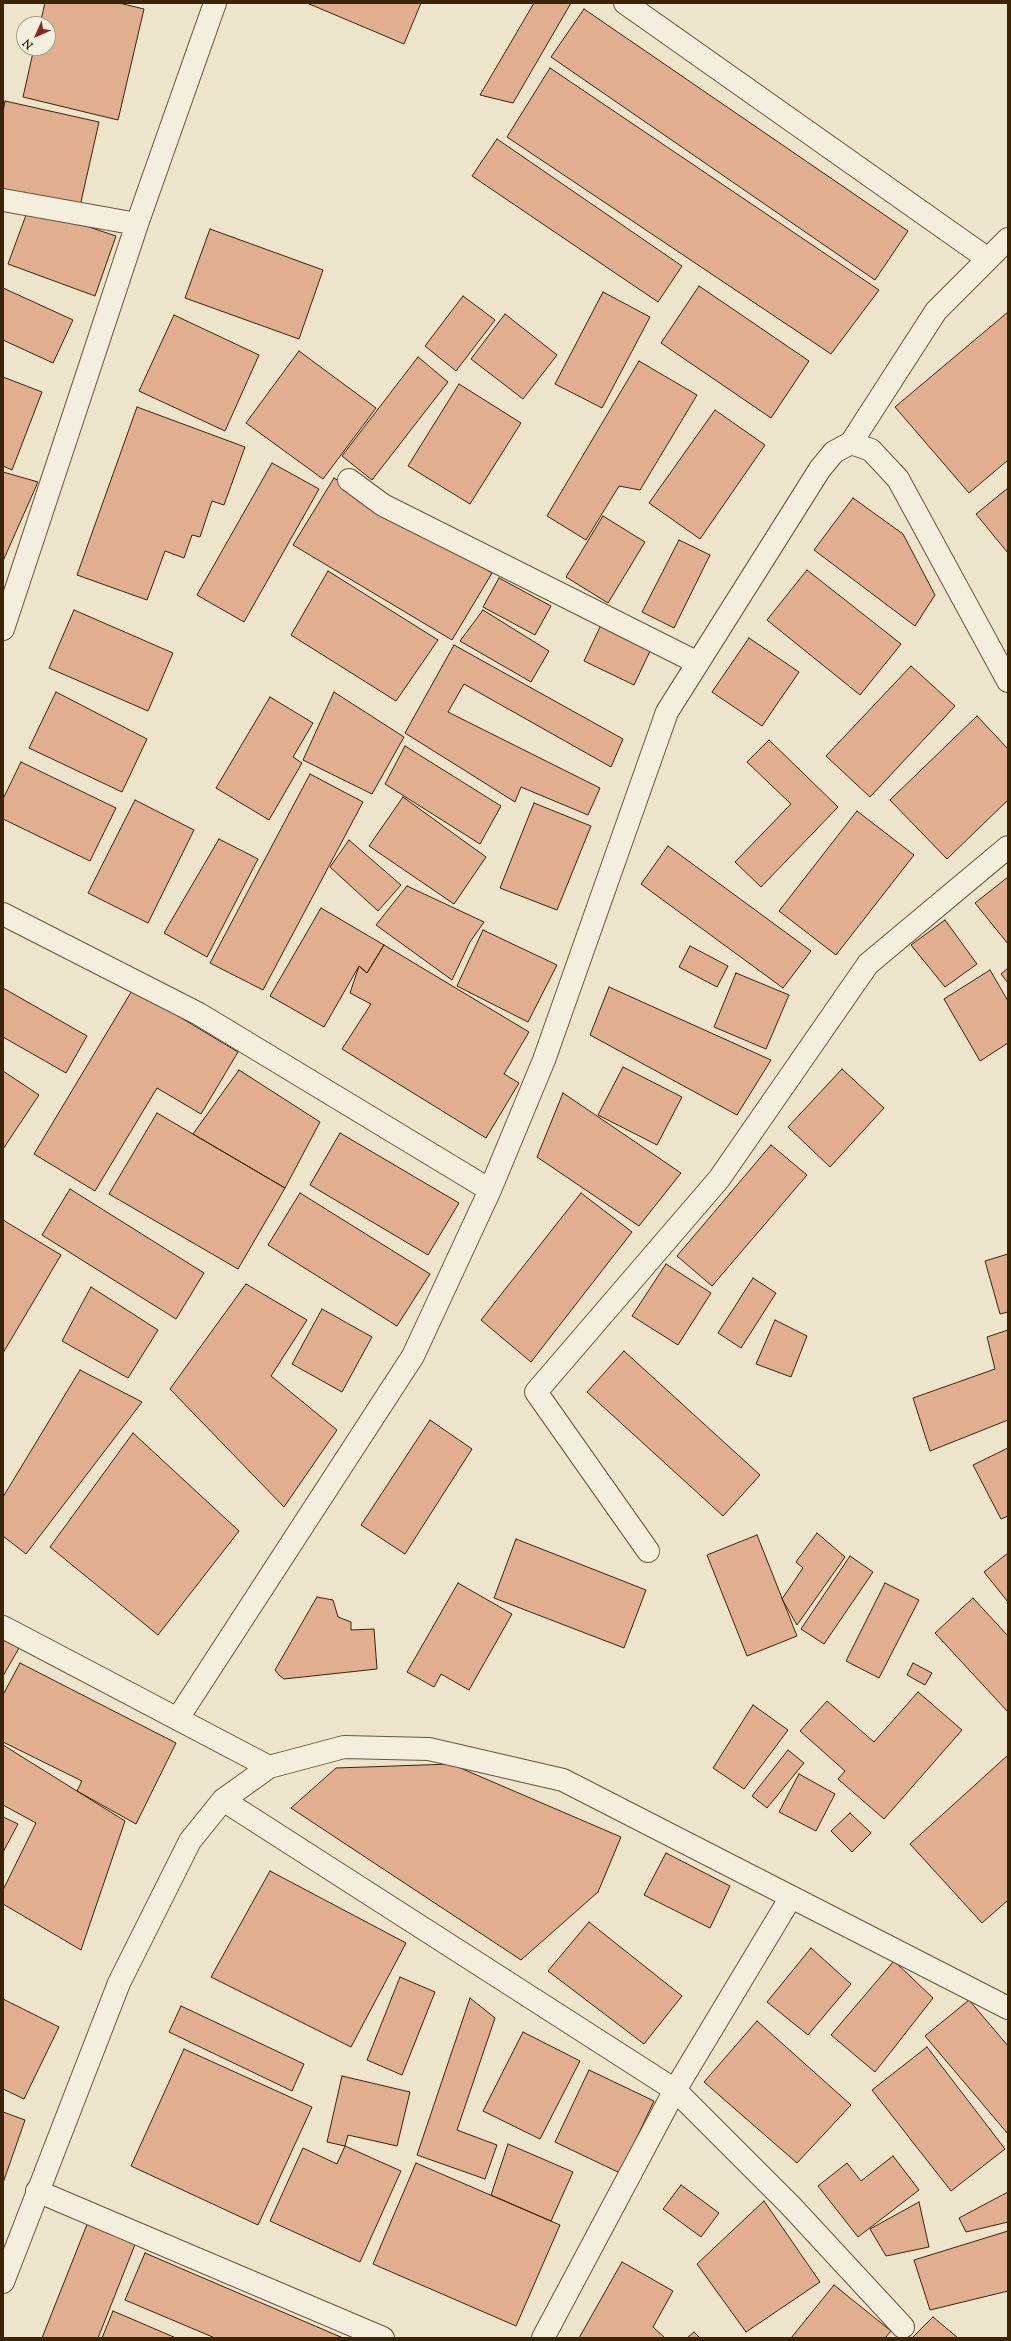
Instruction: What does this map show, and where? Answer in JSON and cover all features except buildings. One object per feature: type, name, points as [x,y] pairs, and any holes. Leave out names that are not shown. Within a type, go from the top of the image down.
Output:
[{"type":"street","points":[[3,629],[137,224],[215,3]]},
{"type":"street","points":[[625,3],[988,259]]},
{"type":"street","points":[[3,200],[137,224]]},
{"type":"street","points":[[178,1718],[413,1356],[490,1190],[544,1060],[667,712],[820,469],[834,452],[851,443],[936,311],[1008,239]]},
{"type":"street","points":[[851,443],[871,450],[898,479],[1008,682]]},
{"type":"street","points":[[349,480],[383,505],[698,663]]},
{"type":"street","points":[[648,1551],[536,1392],[719,1179],[868,964],[1008,847]]},
{"type":"street","points":[[3,914],[199,1014],[490,1190]]},
{"type":"street","points":[[3,1627],[269,1767]]},
{"type":"street","points":[[3,2282],[37,2191],[119,1983],[190,1841],[223,1800],[269,1767],[344,1746],[429,1749],[563,1780],[1008,2008]]},
{"type":"street","points":[[223,1800],[675,2090],[790,2205],[903,2327]]},
{"type":"street","points":[[543,2338],[675,2090],[791,1897]]},
{"type":"street","points":[[37,2191],[383,2338]]}]
